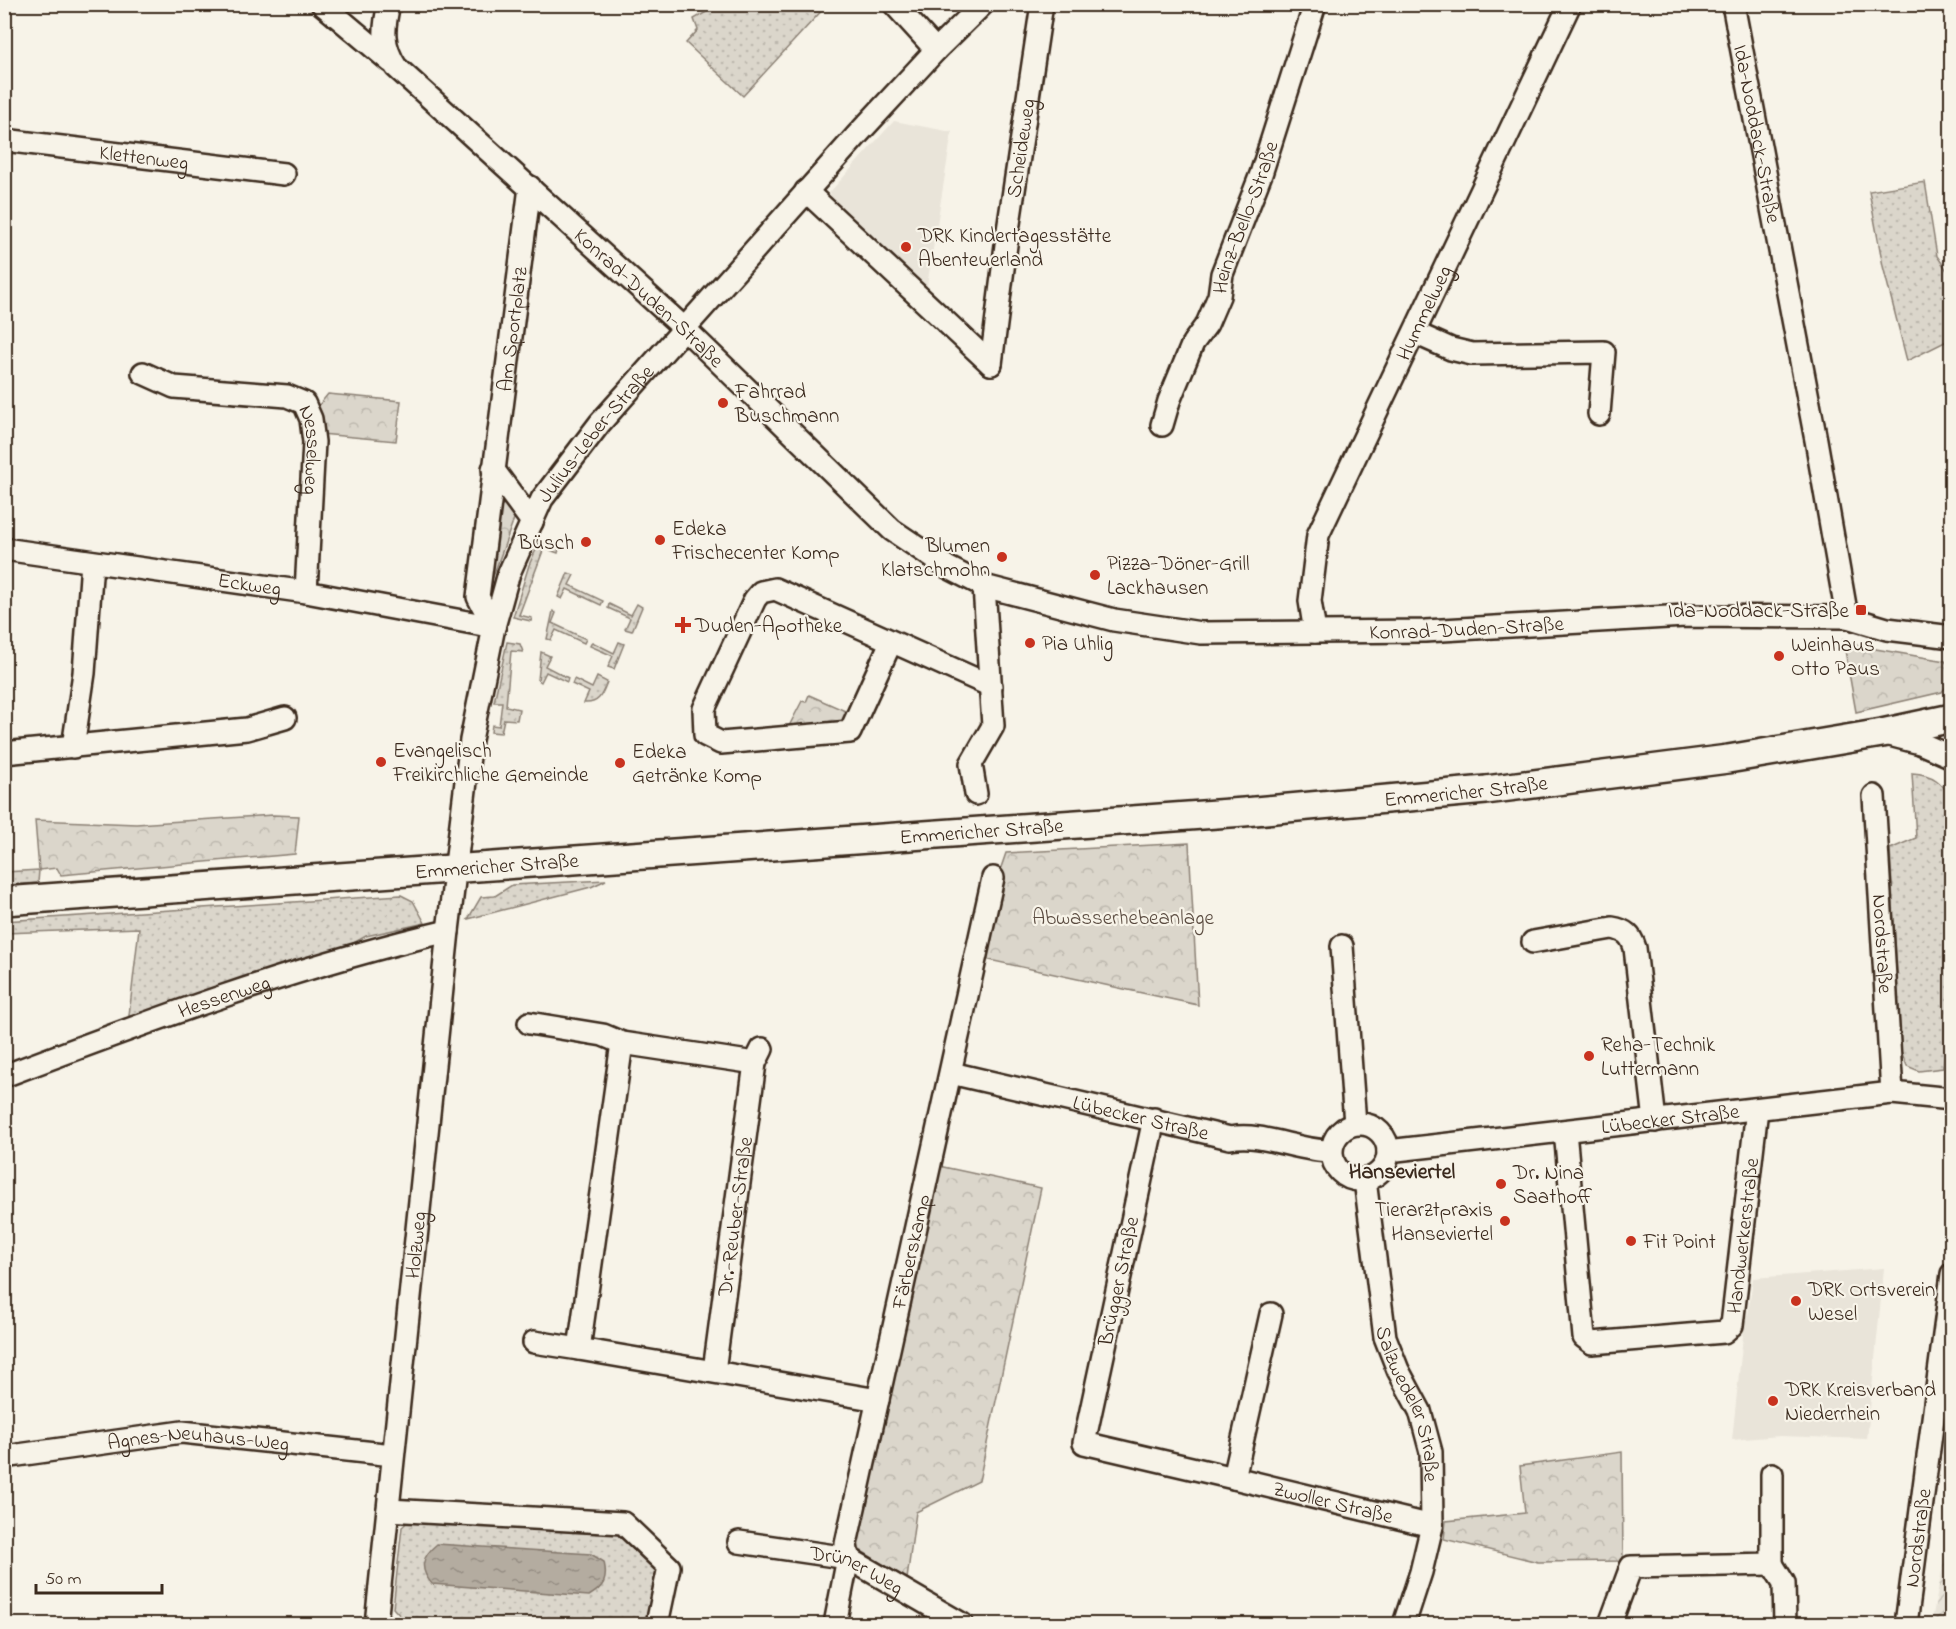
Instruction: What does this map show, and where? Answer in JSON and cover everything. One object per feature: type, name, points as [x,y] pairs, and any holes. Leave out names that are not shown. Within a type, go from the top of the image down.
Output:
[{"type":"main road","name":"Emmericher Straße","points":[[4,901],[1220,814],[1486,790],[1728,759],[1882,733],[1952,718]]},
{"type":"street","points":[[322,4],[396,66]]},
{"type":"street","name":"Konrad-Duden-Straße","points":[[389,4],[384,40],[388,53],[396,66],[684,328],[892,530],[946,567],[984,586],[1114,620],[1191,632],[1425,631],[1685,616],[1847,617],[1887,629],[1952,637]]},
{"type":"street","points":[[894,4],[936,50]]},
{"type":"street","name":"Julius-Leber-Straße","points":[[456,867],[476,708],[494,627],[509,573],[543,499],[600,423],[684,328],[936,50],[983,4]]},
{"type":"street","name":"Scheideweg","points":[[806,191],[991,364],[1007,237],[1042,4]]},
{"type":"street","name":"Heinz-Bello-Straße","points":[[1162,425],[1169,401],[1193,343],[1207,324],[1219,296],[1222,274],[1261,174],[1315,4]]},
{"type":"street","name":"Hummelweg","points":[[1315,632],[1310,601],[1318,535],[1570,4]]},
{"type":"street","name":"Ida-Noddack-Straße","points":[[1733,4],[1816,440],[1847,617]]},
{"type":"street","name":"Klettenweg","points":[[4,141],[284,174]]},
{"type":"street","name":"Am Sportplatz","points":[[494,627],[478,597],[530,187]]},
{"type":"street","points":[[1415,333],[1451,349],[1472,354],[1604,352],[1599,414]]},
{"type":"street","name":"Nesselweg","points":[[142,373],[174,387],[287,396],[304,403],[311,419],[314,442],[306,592]]},
{"type":"street","points":[[493,469],[532,522]]},
{"type":"street","name":"Eckweg","points":[[4,549],[306,592],[494,627]]},
{"type":"street","points":[[73,747],[84,673],[92,562]]},
{"type":"street","points":[[976,794],[971,764],[993,726],[984,586]]},
{"type":"street","points":[[891,642],[850,732],[722,742],[705,735],[704,709],[761,592],[775,589],[991,686]]},
{"type":"street","points":[[4,753],[247,729],[285,718]]},
{"type":"street","points":[[1882,733],[1920,743],[1952,757]]},
{"type":"street","name":"Nordstraße","points":[[1875,796],[1892,1093]]},
{"type":"street","name":"Holzweg","points":[[376,1624],[456,867]]},
{"type":"street","name":"Färberskamp","points":[[835,1624],[848,1558],[846,1544],[993,878]]},
{"type":"street","points":[[1533,942],[1612,928],[1623,930],[1632,938],[1655,1121]]},
{"type":"street","name":"Hessenweg","points":[[4,1076],[188,1009],[366,949],[448,930]]},
{"type":"street","points":[[1342,946],[1355,1124]]},
{"type":"street","name":"Dr.-Reuber-Straße","points":[[529,1023],[603,1035],[622,1043],[758,1056],[714,1371]]},
{"type":"street","points":[[579,1349],[622,1043]]},
{"type":"street","name":"Lübecker Straße","points":[[951,1073],[1230,1138],[1245,1135],[1309,1151],[1331,1151]]},
{"type":"street","name":"Lübecker Straße","points":[[1388,1151],[1892,1093],[1952,1099]]},
{"type":"street","name":"Handwerkerstraße","points":[[1565,1131],[1584,1337],[1592,1343],[1724,1332],[1732,1324],[1757,1109]]},
{"type":"street","name":"Brügger Straße","points":[[1084,1443],[1154,1119]]},
{"type":"street","points":[[1355,1124],[1367,1124],[1378,1130],[1385,1139],[1388,1151],[1382,1170],[1365,1180],[1348,1178],[1336,1168],[1331,1151],[1334,1139],[1343,1129],[1355,1124]]},
{"type":"street","name":"Salzwedeler Straße","points":[[1365,1180],[1385,1337],[1398,1370],[1420,1411],[1431,1452],[1432,1526],[1421,1572],[1404,1624]]},
{"type":"street","name":"Nordstraße","points":[[1906,1624],[1952,1274]]},
{"type":"street","points":[[1234,1478],[1271,1314]]},
{"type":"street","points":[[534,1342],[878,1400]]},
{"type":"street","name":"Agnes-Neuhaus-Weg","points":[[4,1457],[182,1432],[393,1455]]},
{"type":"street","name":"Zwoller Straße","points":[[1084,1443],[1432,1526]]},
{"type":"street","points":[[1772,1474],[1772,1564],[1784,1583],[1785,1624]]},
{"type":"street","points":[[388,1510],[623,1523],[669,1568],[657,1624]]},
{"type":"street","name":"Drüner Weg","points":[[738,1542],[848,1558],[962,1624]]},
{"type":"street","points":[[1610,1624],[1631,1567],[1772,1564]]},
{"type":"shaded area","name":"DRK Kindertagesstätte Abenteuerland","points":[[894,121],[952,132],[926,292],[831,202],[830,192]]},
{"type":"shaded area","points":[[1884,1268],[1867,1439],[1780,1436],[1732,1440],[1745,1317],[1748,1314],[1753,1278]]},
{"type":"shaded area","points":[[1951,1516],[1951,1624],[1931,1624],[1947,1548]]},
{"type":"green space","points":[[707,4],[827,5],[743,96],[686,43],[698,30],[694,19],[708,11]]},
{"type":"green space","points":[[1925,182],[1937,256],[1951,276],[1951,339],[1907,361],[1883,266],[1869,191]]},
{"type":"green space","points":[[328,394],[401,401],[396,441],[321,434],[315,410]]},
{"type":"green space","points":[[508,503],[515,516],[486,596],[492,508]]},
{"type":"green space","points":[[540,541],[559,549],[558,553],[544,548],[519,615],[532,618],[531,621],[513,617],[529,565]]},
{"type":"green space","points":[[568,573],[574,575],[569,585],[603,601],[601,605],[567,589],[562,599],[558,597]]},
{"type":"green space","points":[[609,604],[631,615],[637,604],[642,607],[632,631],[625,629],[630,618],[608,608]]},
{"type":"green space","points":[[553,611],[556,613],[552,623],[586,639],[584,643],[556,630],[551,640],[547,639]]},
{"type":"green space","points":[[1843,639],[1864,647],[1945,661],[1951,668],[1951,680],[1942,692],[1856,712]]},
{"type":"green space","points":[[507,642],[520,644],[523,652],[511,651],[506,706],[519,709],[517,720],[504,719],[501,733],[491,732],[492,725],[499,726],[502,702],[494,702]]},
{"type":"green space","points":[[592,642],[614,653],[619,642],[624,644],[614,669],[608,667],[613,656],[590,646]]},
{"type":"green space","points":[[541,652],[550,656],[545,666],[568,678],[567,682],[546,672],[541,682],[538,680]]},
{"type":"green space","points":[[597,677],[607,682],[603,691],[597,700],[584,703],[589,692],[572,684],[574,679],[592,688]]},
{"type":"green space","points":[[809,695],[850,713],[844,722],[788,728],[802,701],[806,702]]},
{"type":"green space","points":[[1912,773],[1926,775],[1937,780],[1952,801],[1952,1000],[1943,1068],[1919,1071],[1907,1066],[1901,1051],[1890,849],[1916,838]]},
{"type":"green space","points":[[273,815],[299,816],[295,854],[61,875],[57,868],[39,870],[35,820],[136,824]]},
{"type":"green space","name":"Abwasserhebeanlage","points":[[1189,843],[1198,1005],[980,958],[997,879],[1006,853]]},
{"type":"green space","points":[[39,870],[38,883],[5,885],[5,872]]},
{"type":"green space","points":[[606,880],[591,887],[468,919],[481,897],[495,896],[512,885]]},
{"type":"green space","points":[[401,895],[413,901],[425,923],[366,936],[341,950],[128,1024],[139,928],[5,933],[4,921]]},
{"type":"green space","points":[[934,1165],[1041,1188],[979,1481],[916,1512],[907,1579],[850,1544]]},
{"type":"green space","points":[[1622,1452],[1623,1561],[1538,1562],[1444,1539],[1446,1521],[1525,1513],[1520,1466]]},
{"type":"green space","points":[[411,1519],[624,1529],[662,1569],[652,1618],[643,1624],[481,1624],[404,1620],[393,1608],[402,1527]]},
{"type":"water","points":[[437,1544],[591,1554],[604,1562],[605,1578],[601,1586],[589,1596],[432,1584],[425,1573],[424,1563],[425,1558]]},
{"type":"place","name":"DRK Kindertagesstätte Abenteuerland","points":[[906,247]]},
{"type":"place","name":"Fahrrad Buschmann","points":[[723,403]]},
{"type":"place","name":"Edeka Frischecenter Komp","points":[[660,540]]},
{"type":"place","name":"Büsch","points":[[586,542]]},
{"type":"place","name":"Blumen Klatschmohn","points":[[1002,557]]},
{"type":"place","name":"Pizza-Döner-Grill Lackhausen","points":[[1095,575]]},
{"type":"place","name":"Ida-Noddack-Straße","points":[[1861,610]]},
{"type":"place","name":"Duden-Apotheke","points":[[683,625]]},
{"type":"place","name":"Pia Uhlig","points":[[1030,643]]},
{"type":"place","name":"Weinhaus Otto Paus","points":[[1779,656]]},
{"type":"place","name":"Evangelisch Freikirchliche Gemeinde","points":[[381,762]]},
{"type":"place","name":"Edeka Getränke Komp","points":[[620,763]]},
{"type":"place","name":"Reha-Technik Luttermann","points":[[1589,1056]]},
{"type":"place","name":"Dr. Nina Saathoff","points":[[1501,1184]]},
{"type":"place","name":"Tierarztpraxis Hanseviertel","points":[[1505,1221]]},
{"type":"place","name":"Fit Point","points":[[1631,1241]]},
{"type":"place","name":"DRK Ortsverein Wesel","points":[[1796,1301]]},
{"type":"place","name":"DRK Kreisverband Niederrhein","points":[[1773,1401]]},
{"type":"district","name":"Hanseviertel","points":[[1402,1170]]}]
